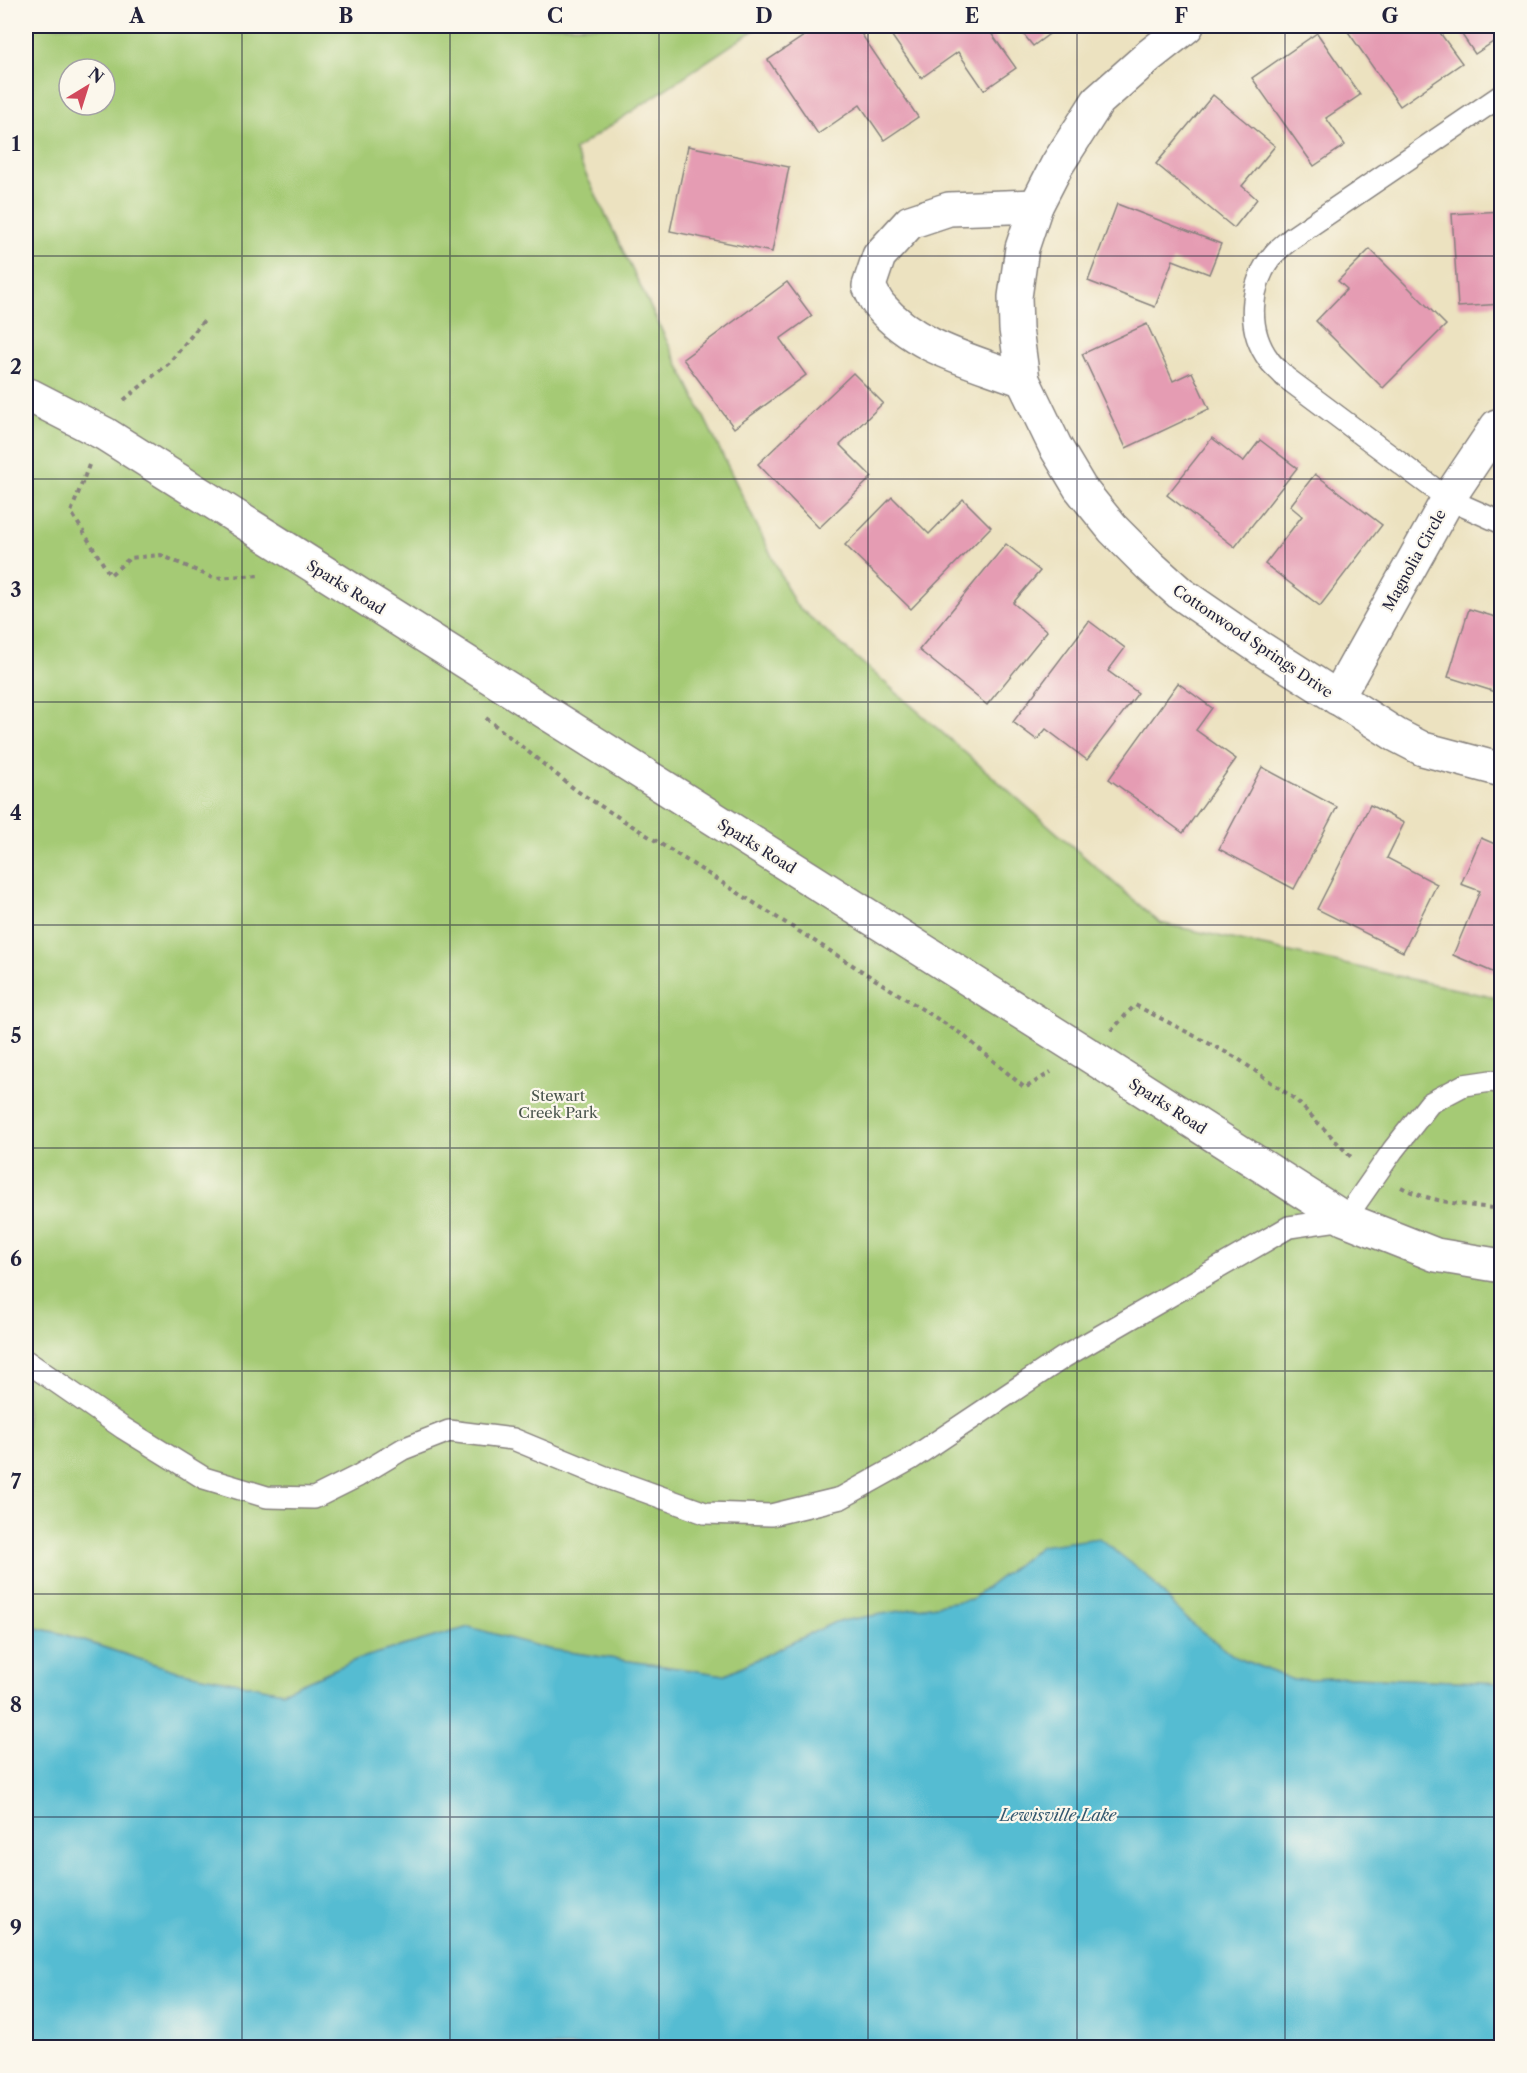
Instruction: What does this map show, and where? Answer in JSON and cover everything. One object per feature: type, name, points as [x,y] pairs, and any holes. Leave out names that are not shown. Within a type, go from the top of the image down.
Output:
[{"type":"street","name":"Cottonwood Springs Drive","points":[[1187,26],[1098,101],[1057,165],[1036,206],[1022,248],[1015,297],[1016,329],[1023,380],[1055,446],[1080,488],[1113,529],[1180,593],[1396,735],[1423,748],[1502,770]]},
{"type":"street","points":[[1023,380],[916,337],[897,323],[878,304],[869,286],[879,256],[910,222],[949,209],[1036,206]]},
{"type":"street","name":"Sparks Road","points":[[27,394],[105,434],[1074,1046],[1345,1220],[1436,1255],[1502,1266]]},
{"type":"street","name":"Magnolia Circle","points":[[1337,698],[1448,499],[1497,426]]},
{"type":"lane","points":[[1502,95],[1292,238],[1274,254],[1262,273],[1254,294],[1253,314],[1256,335],[1268,359],[1285,377],[1448,499],[1502,523]]},
{"type":"lane","points":[[26,1361],[123,1428],[204,1478],[267,1497],[314,1498],[358,1476],[403,1449],[449,1431],[513,1439],[605,1477],[705,1513],[771,1515],[841,1498],[911,1459],[1064,1357],[1289,1227],[1345,1220],[1393,1150],[1430,1103],[1464,1085],[1491,1081],[1502,1083]]},
{"type":"path","points":[[124,400],[169,363],[204,319]]},
{"type":"path","points":[[90,463],[71,512],[110,575],[130,558],[161,555],[213,578],[261,575],[272,579]]},
{"type":"path","points":[[484,717],[577,791],[963,1035],[1025,1088],[1053,1071]]},
{"type":"path","points":[[1111,1031],[1135,1005],[1237,1058],[1296,1100],[1356,1162],[1376,1175],[1420,1197],[1462,1205],[1502,1209]]},
{"type":"green space","name":"Stewart Creek Park","points":[[26,26],[760,26],[574,150],[795,604],[1160,923],[1501,999],[1501,1683],[1352,1677],[1293,1680],[1235,1657],[1187,1620],[1145,1574],[1041,1546],[972,1599],[835,1622],[724,1675],[548,1649],[469,1627],[358,1659],[282,1692],[173,1670],[60,1633],[26,1626]]},
{"type":"water","name":"Lewisville Lake","points":[[1099,1538],[1145,1574],[1187,1620],[1235,1657],[1293,1680],[1352,1677],[1501,1683],[1501,2047],[26,2047],[26,1626],[59,1633],[173,1670],[282,1692],[358,1659],[469,1627],[548,1649],[724,1675],[835,1622],[972,1599],[1041,1546]]},
{"type":"building","points":[[819,26],[856,26],[918,117],[884,140],[860,105],[818,134],[768,60]]},
{"type":"building","points":[[885,26],[986,26],[1016,68],[984,90],[958,52],[921,78]]},
{"type":"building","points":[[1017,26],[1060,26],[1033,46]]},
{"type":"building","points":[[1344,26],[1435,26],[1462,63],[1400,106]]},
{"type":"building","points":[[1456,26],[1502,26],[1502,36],[1475,54]]},
{"type":"building","points":[[1317,33],[1360,95],[1326,118],[1345,145],[1314,166],[1252,78]]},
{"type":"building","points":[[1213,95],[1275,146],[1242,186],[1257,199],[1234,228],[1156,164]]},
{"type":"building","points":[[688,146],[789,167],[772,252],[670,231]]},
{"type":"building","points":[[1117,204],[1221,244],[1209,274],[1173,260],[1155,307],[1088,281]]},
{"type":"building","points":[[1502,211],[1502,304],[1458,307],[1452,214]]},
{"type":"building","points":[[1370,249],[1446,325],[1383,388],[1316,321],[1347,289],[1338,281]]},
{"type":"building","points":[[787,282],[812,316],[780,339],[806,375],[734,428],[683,359]]},
{"type":"building","points":[[1147,324],[1173,381],[1192,372],[1209,409],[1126,448],[1082,354]]},
{"type":"building","points":[[853,373],[883,403],[840,445],[872,477],[819,528],[758,464]]},
{"type":"building","points":[[1212,438],[1243,462],[1260,440],[1297,468],[1235,547],[1167,495]]},
{"type":"building","points":[[1315,474],[1382,525],[1320,606],[1265,564],[1302,516],[1290,506]]},
{"type":"building","points":[[892,497],[929,534],[963,499],[991,527],[911,609],[845,545]]},
{"type":"building","points":[[1006,544],[1040,571],[1013,603],[1047,631],[987,705],[919,650]]},
{"type":"building","points":[[1469,609],[1502,619],[1502,694],[1448,677]]},
{"type":"building","points":[[1089,621],[1125,648],[1108,671],[1138,693],[1087,760],[1046,729],[1037,740],[1013,722]]},
{"type":"building","points":[[1178,683],[1212,708],[1196,730],[1236,759],[1183,833],[1109,779]]},
{"type":"building","points":[[1262,767],[1337,807],[1294,889],[1219,849]]},
{"type":"building","points":[[1370,805],[1404,823],[1387,858],[1437,884],[1403,952],[1317,909]]},
{"type":"building","points":[[1481,838],[1502,847],[1502,976],[1453,955],[1480,891],[1461,884]]}]
